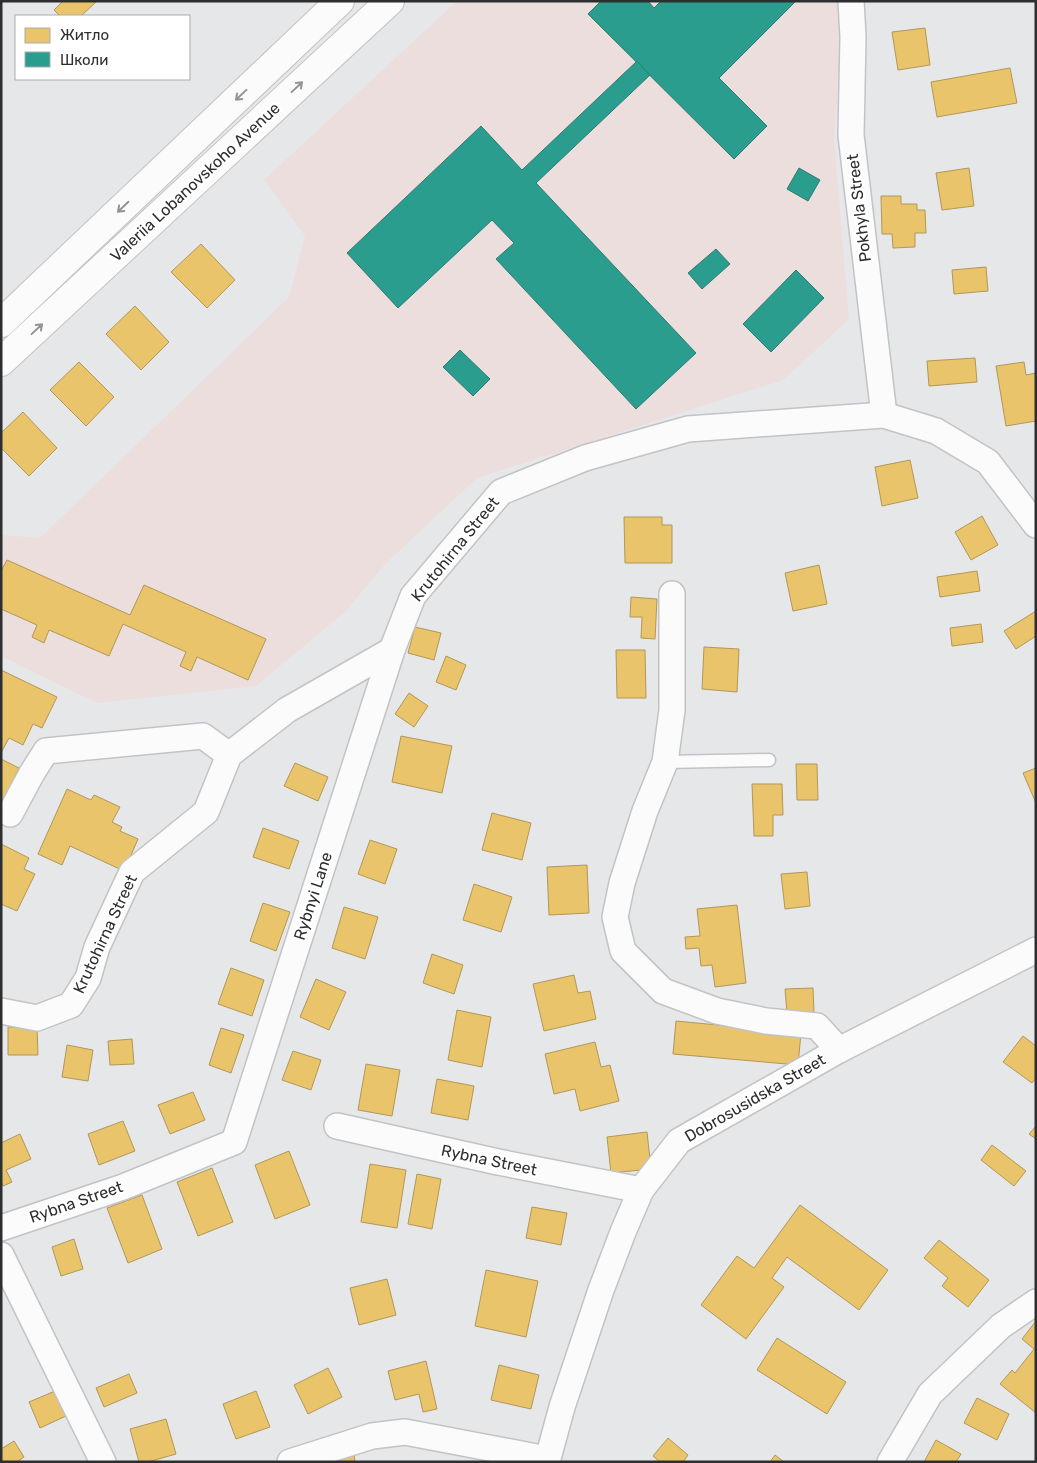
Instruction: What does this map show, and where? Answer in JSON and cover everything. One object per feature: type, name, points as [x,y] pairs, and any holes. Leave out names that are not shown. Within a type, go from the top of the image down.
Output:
[{"type":"main road","name":"Valeriia Lobanovskoho Avenue","points":[[1,323],[340,1]]},
{"type":"main road","name":"Valeriia Lobanovskoho Avenue","points":[[1,362],[390,1]]},
{"type":"street","name":"Pokhyla Street","points":[[851,1],[853,37],[851,135],[884,415]]},
{"type":"street","name":"Krutohirna Street","points":[[1,1011],[37,1018],[71,1005],[88,978],[97,947],[132,872],[206,812],[229,755],[286,710],[392,650],[413,596],[501,492],[585,458],[688,429],[818,418],[884,415],[936,431],[988,462],[1036,525]]},
{"type":"street","points":[[672,594],[672,710],[665,762],[645,811],[622,882],[616,916],[623,950],[663,991],[717,1011],[766,1021],[817,1026],[839,1050]]},
{"type":"street","name":"Rybnyi Lane","points":[[234,1142],[392,650]]},
{"type":"street","points":[[10,814],[32,772],[46,751],[203,736],[229,755]]},
{"type":"street","name":"Dobrosusidska Street","points":[[547,1460],[562,1407],[601,1290],[640,1190],[679,1141],[839,1050],[1036,950]]},
{"type":"street","name":"Rybna Street","points":[[337,1126],[498,1162],[640,1190]]},
{"type":"street","name":"Rybna Street","points":[[1,1228],[123,1187],[234,1142]]},
{"type":"street","points":[[1,1255],[103,1462]]},
{"type":"street","points":[[890,1462],[930,1394],[1001,1326],[1036,1302]]},
{"type":"street","points":[[290,1462],[372,1436],[405,1432],[547,1460]]},
{"type":"lane","points":[[665,762],[769,760]]},
{"type":"shaded area","points":[[457,1],[844,1],[834,138],[849,319],[783,380],[477,478],[385,564],[346,611],[256,686],[97,703],[1,656],[1,535],[40,538],[289,297],[305,236],[264,180]]},
{"type":"building: Житло","points":[[63,1],[96,2],[82,15],[59,15],[54,10]]},
{"type":"building: Житло","points":[[925,28],[930,65],[898,70],[892,32]]},
{"type":"building: Житло","points":[[1010,68],[1017,103],[937,117],[931,82]]},
{"type":"building: Житло","points":[[969,168],[974,206],[942,210],[936,173]]},
{"type":"building: Житло","points":[[881,196],[901,196],[901,204],[917,204],[917,210],[925,210],[926,233],[915,233],[915,247],[893,248],[892,234],[882,234]]},
{"type":"building: Житло","points":[[201,244],[235,280],[207,308],[171,272]]},
{"type":"building: Житло","points":[[986,267],[988,291],[954,294],[952,270]]},
{"type":"building: Житло","points":[[135,306],[169,342],[141,370],[106,334]]},
{"type":"building: Житло","points":[[975,358],[977,382],[929,386],[927,361]]},
{"type":"building: Житло","points":[[79,362],[114,397],[86,426],[50,390]]},
{"type":"building: Житло","points":[[1024,362],[1026,375],[1036,373],[1036,421],[1006,426],[996,366]]},
{"type":"building: Житло","points":[[23,412],[57,448],[29,476],[1,448],[1,433]]},
{"type":"building: Житло","points":[[910,460],[918,498],[882,506],[875,467]]},
{"type":"building: Житло","points":[[982,516],[998,545],[971,560],[955,532]]},
{"type":"building: Житло","points":[[624,517],[662,517],[662,525],[672,525],[672,563],[625,563]]},
{"type":"building: Житло","points":[[7,560],[130,615],[144,585],[266,639],[248,680],[197,657],[191,671],[180,666],[186,652],[123,624],[109,656],[49,630],[44,643],[32,637],[37,625],[1,609],[1,571]]},
{"type":"building: Житло","points":[[819,565],[827,604],[793,611],[785,573]]},
{"type":"building: Житло","points":[[977,571],[980,591],[940,597],[937,577]]},
{"type":"building: Житло","points":[[631,597],[657,599],[655,639],[641,638],[642,617],[630,617]]},
{"type":"building: Житло","points":[[1036,611],[1036,636],[1016,649],[1004,631]]},
{"type":"building: Житло","points":[[981,624],[983,642],[952,646],[950,628]]},
{"type":"building: Житло","points":[[415,627],[441,633],[434,660],[408,653]]},
{"type":"building: Житло","points":[[704,647],[739,649],[737,692],[702,689]]},
{"type":"building: Житло","points":[[616,650],[645,650],[646,698],[617,698]]},
{"type":"building: Житло","points":[[446,656],[466,665],[456,690],[436,682]]},
{"type":"building: Житло","points":[[1,670],[57,697],[42,728],[33,724],[23,745],[9,738],[1,753]]},
{"type":"building: Житло","points":[[409,693],[428,706],[414,727],[395,714]]},
{"type":"building: Житло","points":[[401,736],[452,746],[442,793],[392,782]]},
{"type":"building: Житло","points":[[1,759],[19,768],[2,803],[1,803]]},
{"type":"building: Житло","points":[[295,763],[328,777],[318,801],[284,786]]},
{"type":"building: Житло","points":[[796,764],[817,764],[818,800],[797,800]]},
{"type":"building: Житло","points":[[1036,768],[1036,803],[1023,773]]},
{"type":"building: Житло","points":[[752,784],[782,784],[783,815],[773,815],[773,836],[754,836]]},
{"type":"building: Житло","points":[[67,789],[91,800],[94,795],[120,807],[112,822],[122,827],[120,831],[138,839],[124,871],[70,846],[62,865],[38,854]]},
{"type":"building: Житло","points":[[492,813],[531,823],[522,860],[482,850]]},
{"type":"building: Житло","points":[[263,828],[299,841],[289,869],[253,857]]},
{"type":"building: Житло","points":[[370,840],[397,849],[385,884],[358,874]]},
{"type":"building: Житло","points":[[1,844],[29,858],[24,869],[35,874],[17,911],[1,904]]},
{"type":"building: Житло","points":[[587,865],[589,913],[549,915],[547,867]]},
{"type":"building: Житло","points":[[807,872],[810,906],[785,909],[781,874]]},
{"type":"building: Житло","points":[[474,884],[512,897],[501,932],[463,920]]},
{"type":"building: Житло","points":[[263,903],[290,912],[276,951],[250,941]]},
{"type":"building: Житло","points":[[737,905],[746,983],[715,987],[712,965],[701,966],[699,948],[686,949],[685,937],[700,936],[697,909]]},
{"type":"building: Житло","points":[[344,907],[378,917],[365,959],[332,948]]},
{"type":"building: Житло","points":[[432,954],[463,965],[454,994],[423,983]]},
{"type":"building: Житло","points":[[231,968],[264,980],[252,1016],[218,1004]]},
{"type":"building: Житло","points":[[574,975],[578,993],[590,991],[596,1019],[544,1031],[533,984]]},
{"type":"building: Житло","points":[[316,979],[346,992],[329,1030],[300,1017]]},
{"type":"building: Житло","points":[[813,988],[814,1013],[787,1014],[785,989]]},
{"type":"building: Житло","points":[[457,1010],[491,1017],[482,1067],[448,1060]]},
{"type":"building: Житло","points":[[676,1021],[801,1033],[798,1065],[673,1054]]},
{"type":"building: Житло","points":[[8,1027],[37,1027],[38,1055],[8,1055]]},
{"type":"building: Житло","points":[[221,1028],[244,1035],[231,1073],[209,1065]]},
{"type":"building: Житло","points":[[1023,1036],[1036,1046],[1036,1078],[1032,1083],[1003,1062]]},
{"type":"building: Житло","points":[[132,1039],[134,1064],[110,1065],[108,1041]]},
{"type":"building: Житло","points":[[595,1042],[601,1067],[610,1065],[619,1101],[580,1111],[575,1089],[554,1094],[545,1054]]},
{"type":"building: Житло","points":[[67,1045],[93,1050],[88,1081],[62,1077]]},
{"type":"building: Житло","points":[[293,1051],[321,1060],[311,1090],[282,1080]]},
{"type":"building: Житло","points":[[366,1064],[400,1070],[392,1116],[358,1110]]},
{"type":"building: Житло","points":[[437,1079],[474,1086],[468,1120],[431,1113]]},
{"type":"building: Житло","points":[[193,1092],[205,1120],[170,1134],[158,1105]]},
{"type":"building: Житло","points":[[123,1121],[135,1151],[99,1165],[88,1134]]},
{"type":"building: Житло","points":[[1036,1126],[1036,1139],[1029,1134]]},
{"type":"building: Житло","points":[[647,1132],[651,1169],[611,1173],[607,1137]]},
{"type":"building: Житло","points":[[20,1134],[31,1159],[6,1170],[12,1182],[3,1186],[1,1182],[1,1143]]},
{"type":"building: Житло","points":[[992,1145],[1026,1171],[1014,1186],[981,1160]]},
{"type":"building: Житло","points":[[289,1151],[310,1205],[275,1219],[255,1165]]},
{"type":"building: Житло","points":[[370,1164],[406,1170],[397,1228],[361,1222]]},
{"type":"building: Житло","points":[[212,1168],[233,1222],[198,1236],[177,1182]]},
{"type":"building: Житло","points":[[417,1174],[441,1179],[432,1229],[408,1224]]},
{"type":"building: Житло","points":[[142,1195],[162,1249],[128,1263],[107,1208]]},
{"type":"building: Житло","points":[[800,1205],[888,1270],[859,1310],[787,1257],[772,1278],[784,1287],[746,1339],[701,1305],[737,1256],[754,1268]]},
{"type":"building: Житло","points":[[532,1207],[567,1213],[561,1245],[526,1238]]},
{"type":"building: Житло","points":[[74,1239],[83,1269],[61,1276],[52,1247]]},
{"type":"building: Житло","points":[[939,1240],[989,1280],[968,1307],[942,1286],[948,1278],[924,1258]]},
{"type":"building: Житло","points":[[486,1270],[538,1281],[526,1337],[475,1326]]},
{"type":"building: Житло","points":[[387,1279],[396,1315],[359,1325],[350,1288]]},
{"type":"building: Житло","points":[[1036,1321],[1036,1413],[1000,1384],[1012,1370],[1015,1373],[1034,1349],[1022,1339]]},
{"type":"building: Житло","points":[[777,1338],[846,1382],[827,1414],[757,1370]]},
{"type":"building: Житло","points":[[426,1361],[437,1409],[423,1412],[419,1394],[395,1400],[388,1371]]},
{"type":"building: Житло","points":[[499,1365],[539,1375],[531,1409],[491,1400]]},
{"type":"building: Житло","points":[[328,1368],[342,1397],[308,1414],[294,1385]]},
{"type":"building: Житло","points":[[129,1374],[137,1393],[104,1407],[96,1388]]},
{"type":"building: Житло","points":[[55,1391],[66,1416],[40,1428],[29,1402]]},
{"type":"building: Житло","points":[[256,1391],[270,1427],[236,1439],[223,1404]]},
{"type":"building: Житло","points":[[977,1398],[1009,1414],[997,1440],[964,1423]]},
{"type":"building: Житло","points":[[166,1419],[176,1454],[148,1462],[139,1462],[130,1429]]},
{"type":"building: Житло","points":[[668,1438],[688,1455],[683,1462],[660,1462],[653,1456]]},
{"type":"building: Житло","points":[[936,1440],[961,1454],[956,1462],[924,1462]]},
{"type":"building: Житло","points":[[14,1441],[24,1457],[17,1462],[1,1462],[1,1449]]},
{"type":"building: Житло","points":[[354,1454],[355,1462],[335,1462],[335,1458]]},
{"type":"building: Житло","points":[[775,1455],[784,1462],[770,1462]]},
{"type":"building: Школи","points":[[601,1],[648,1],[654,8],[661,1],[796,1],[719,78],[767,126],[734,159],[588,14]]},
{"type":"building: Школи","points":[[637,61],[650,75],[536,183],[696,353],[636,409],[496,259],[514,243],[492,220],[398,308],[347,253],[481,126],[522,170]]},
{"type":"building: Школи","points":[[799,168],[820,180],[808,201],[787,189]]},
{"type":"building: Школи","points":[[716,249],[730,264],[702,289],[688,273]]},
{"type":"building: Школи","points":[[796,270],[824,298],[771,352],[743,324]]},
{"type":"building: Школи","points":[[460,350],[490,379],[473,396],[443,367]]}]
